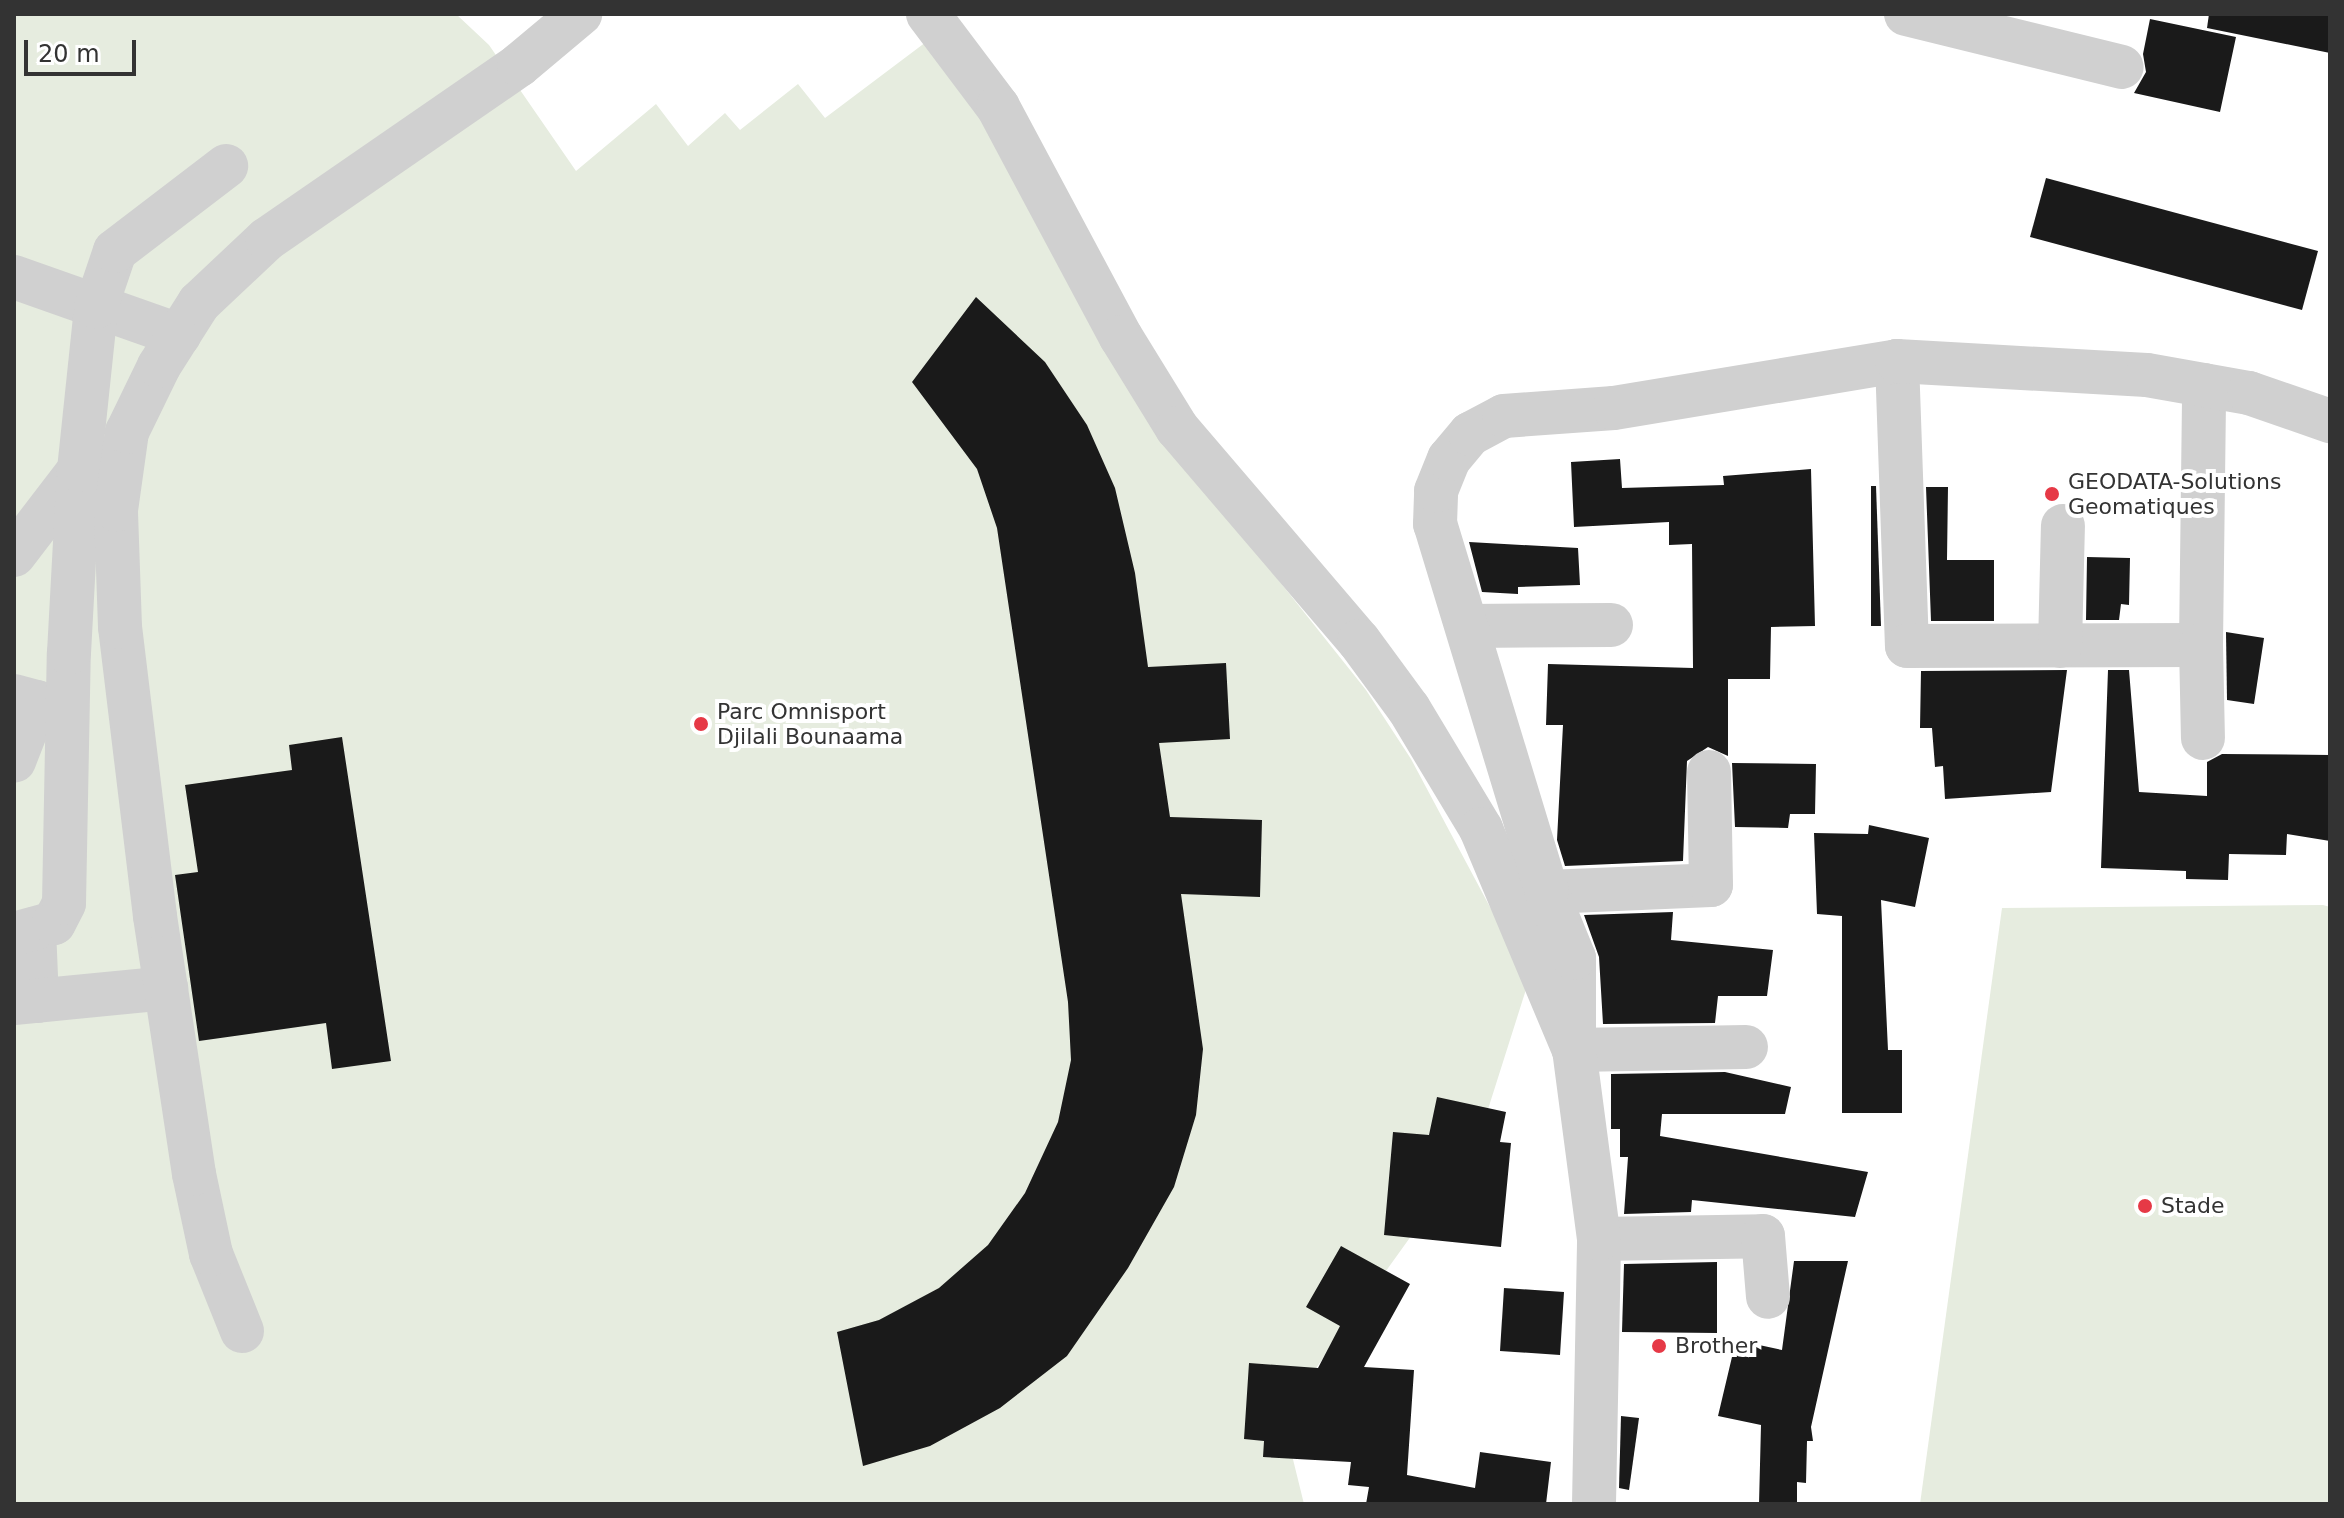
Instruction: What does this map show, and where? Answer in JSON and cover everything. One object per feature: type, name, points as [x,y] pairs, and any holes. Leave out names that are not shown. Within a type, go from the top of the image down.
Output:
[{"type":"street","points":[[242,1331],[211,1254],[166,988],[120,627],[116,510],[127,432],[199,303],[267,239],[519,65],[580,14]]},
{"type":"street","points":[[928,14],[998,107],[1121,337],[1177,428],[1359,641],[1409,709],[1481,829],[1574,1050]]},
{"type":"street","points":[[1906,14],[2122,67]]},
{"type":"street","points":[[14,761],[40,703],[79,470],[96,307],[115,251],[226,166]]},
{"type":"street","points":[[14,277],[179,335]]},
{"type":"street","points":[[1897,361],[1907,646],[2201,645]]},
{"type":"street","points":[[1594,1504],[1599,1239],[1574,1050],[1574,958],[1547,892],[1435,524],[1436,491],[1449,459],[1470,434],[1504,416],[1614,408],[1897,361],[2147,375],[2249,393],[2330,421]]},
{"type":"street","points":[[2203,738],[2204,385]]},
{"type":"street","points":[[14,555],[79,470]]},
{"type":"street","points":[[2060,646],[2063,526]]},
{"type":"street","points":[[1468,626],[1611,625]]},
{"type":"street","points":[[40,703],[64,903],[54,923],[24,931],[26,1002],[166,988]]},
{"type":"street","points":[[1547,892],[1711,885],[1709,772]]},
{"type":"street","points":[[1574,1050],[1746,1047]]},
{"type":"street","points":[[1599,1239],[1763,1236],[1768,1297]]},
{"type":"shaded area","name":"Parc Omnisport Djilali Bounaama","points":[[14,14],[456,14],[489,45],[576,171],[656,104],[688,146],[725,113],[740,130],[798,84],[825,118],[926,42],[983,100],[1241,533],[1366,690],[1411,759],[1529,980],[1470,1166],[1414,1232],[1314,1371],[1286,1431],[1304,1504],[14,1504]]},
{"type":"shaded area","name":"Stade","points":[[2330,907],[2330,1504],[1920,1504],[2002,908]]},
{"type":"building","points":[[2209,14],[2330,14],[2330,53],[2207,28]]},
{"type":"building","points":[[2150,19],[2236,37],[2220,112],[2134,93],[2146,72],[2143,54]]},
{"type":"building","points":[[2046,178],[2318,251],[2302,310],[2030,237]]},
{"type":"building","points":[[976,297],[1045,362],[1087,425],[1115,488],[1135,573],[1148,667],[1226,663],[1230,739],[1159,743],[1170,817],[1262,820],[1260,897],[1181,894],[1203,1049],[1196,1115],[1174,1187],[1128,1268],[1067,1356],[1000,1408],[930,1446],[863,1466],[837,1332],[879,1320],[939,1288],[988,1245],[1025,1193],[1058,1122],[1071,1060],[1068,1002],[997,528],[977,469],[912,382]]},
{"type":"building","points":[[1620,459],[1622,488],[1724,485],[1723,476],[1811,469],[1815,626],[1771,627],[1770,679],[1728,679],[1728,756],[1708,747],[1687,761],[1683,861],[1565,866],[1557,840],[1563,725],[1546,725],[1548,664],[1693,668],[1692,544],[1669,545],[1669,522],[1574,527],[1571,462]]},
{"type":"building","points":[[1871,486],[1876,486],[1881,626],[1871,626]]},
{"type":"building","points":[[1926,487],[1948,487],[1947,560],[1994,560],[1994,621],[1931,621]]},
{"type":"building","points":[[1469,542],[1578,548],[1580,585],[1518,587],[1518,594],[1482,592]]},
{"type":"building","points":[[2087,557],[2130,558],[2129,605],[2121,604],[2119,620],[2086,620]]},
{"type":"building","points":[[2226,632],[2264,638],[2254,704],[2227,700]]},
{"type":"building","points":[[2067,670],[2051,792],[1945,799],[1943,766],[1935,767],[1932,728],[1920,728],[1921,671]]},
{"type":"building","points":[[2108,670],[2129,670],[2139,792],[2207,796],[2207,762],[2222,754],[2330,755],[2330,841],[2287,834],[2286,855],[2229,854],[2228,880],[2186,879],[2186,871],[2101,868]]},
{"type":"building","points":[[342,737],[391,1061],[332,1069],[326,1023],[199,1041],[175,875],[198,872],[185,785],[292,770],[289,745]]},
{"type":"building","points":[[1732,763],[1816,764],[1815,814],[1790,814],[1788,828],[1735,827]]},
{"type":"building","points":[[1869,825],[1929,838],[1915,907],[1881,900],[1888,1050],[1902,1050],[1902,1113],[1842,1113],[1842,916],[1817,914],[1814,833],[1868,834]]},
{"type":"building","points":[[1673,912],[1671,940],[1773,950],[1767,996],[1718,996],[1715,1023],[1603,1024],[1599,957],[1584,915]]},
{"type":"building","points":[[1725,1072],[1791,1087],[1785,1114],[1662,1114],[1660,1136],[1868,1172],[1855,1217],[1692,1200],[1691,1212],[1624,1214],[1628,1157],[1620,1157],[1620,1129],[1611,1129],[1611,1074]]},
{"type":"building","points":[[1437,1097],[1506,1112],[1500,1142],[1511,1143],[1501,1247],[1384,1235],[1393,1132],[1429,1135]]},
{"type":"building","points":[[1341,1246],[1410,1284],[1364,1367],[1414,1370],[1407,1475],[1475,1488],[1480,1452],[1551,1462],[1546,1504],[1366,1504],[1369,1487],[1348,1485],[1351,1462],[1263,1457],[1264,1441],[1244,1439],[1249,1363],[1318,1368],[1340,1326],[1306,1307]]},
{"type":"building","points":[[1794,1261],[1848,1261],[1811,1427],[1813,1441],[1807,1441],[1806,1483],[1797,1482],[1797,1504],[1759,1504],[1761,1425],[1718,1416],[1736,1340],[1782,1350]]},
{"type":"building","points":[[1717,1262],[1717,1333],[1622,1332],[1624,1264]]},
{"type":"building","points":[[1504,1288],[1564,1292],[1560,1355],[1500,1351]]},
{"type":"building","points":[[1621,1416],[1639,1418],[1629,1490],[1619,1488]]},
{"type":"place","name":"GEODATA-Solutions Geomatiques","points":[[2052,494]]},
{"type":"place","name":"Parc Omnisport Djilali Bounaama","points":[[701,724]]},
{"type":"place","name":"Stade","points":[[2145,1206]]},
{"type":"place","name":"Brother","points":[[1659,1346]]}]
